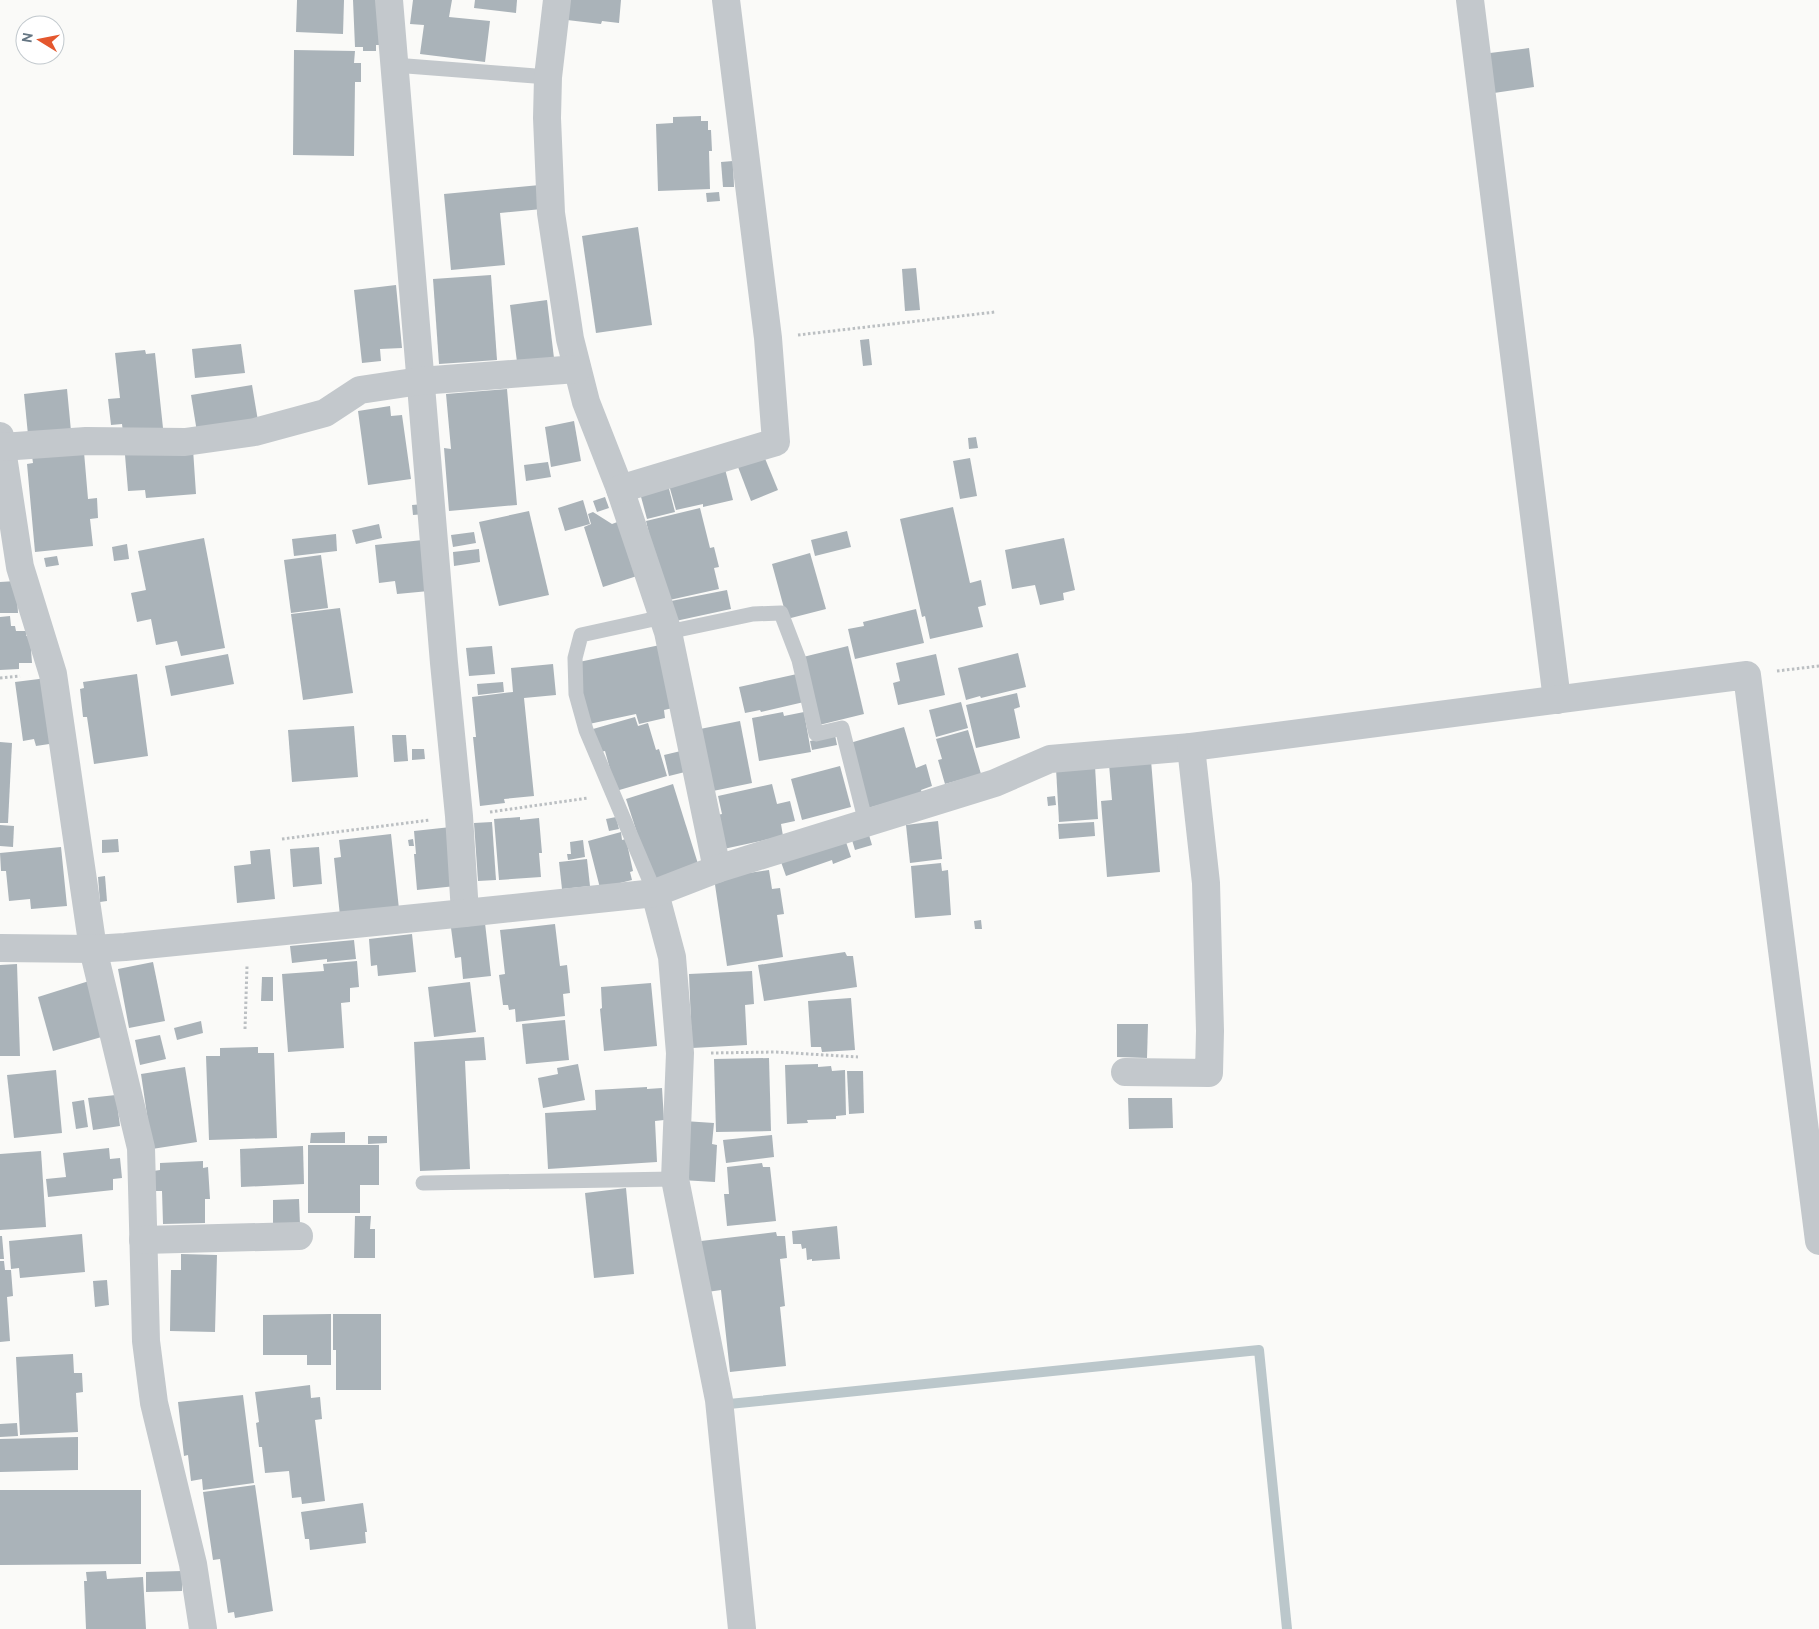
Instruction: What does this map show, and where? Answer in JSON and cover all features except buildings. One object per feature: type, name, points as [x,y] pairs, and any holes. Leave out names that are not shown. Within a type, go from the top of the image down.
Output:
[{"type":"street","points":[[389,0],[443,654],[459,816],[465,914]]},
{"type":"street","points":[[557,0],[548,77],[547,118],[551,213],[570,339],[586,402],[620,489],[666,624],[717,869]]},
{"type":"street","points":[[620,489],[776,442],[768,338],[726,0]]},
{"type":"street","points":[[1470,0],[1558,700]]},
{"type":"street","points":[[203,1629],[194,1564],[154,1403],[146,1341],[141,1148],[93,948],[54,674],[20,567],[1,442],[185,442],[255,432],[325,412],[360,390],[420,381],[577,369]]},
{"type":"street","points":[[0,948],[93,948],[465,914],[656,893],[717,869],[996,783],[1050,759],[1191,747],[1747,675],[1819,1241]]},
{"type":"street","points":[[1124,1072],[1209,1073],[1210,1031],[1206,883],[1191,747]]},
{"type":"street","points":[[656,893],[672,957],[680,1053],[675,1179],[719,1400],[742,1629]]},
{"type":"street","points":[[143,1240],[298,1236]]},
{"type":"lane","points":[[394,65],[548,77]]},
{"type":"lane","points":[[656,893],[586,730],[576,694],[575,658],[581,635],[754,614],[781,613],[799,660],[816,734],[842,728],[866,823]]},
{"type":"lane","points":[[423,1183],[675,1179]]},
{"type":"path","points":[[768,338],[995,312]]},
{"type":"path","points":[[1747,675],[1819,666]]},
{"type":"path","points":[[282,839],[614,794]]},
{"type":"path","points":[[245,1029],[248,935]]},
{"type":"path","points":[[680,1053],[776,1052],[858,1057]]},
{"type":"waterway","points":[[729,1404],[1259,1350],[1287,1629]]}]
